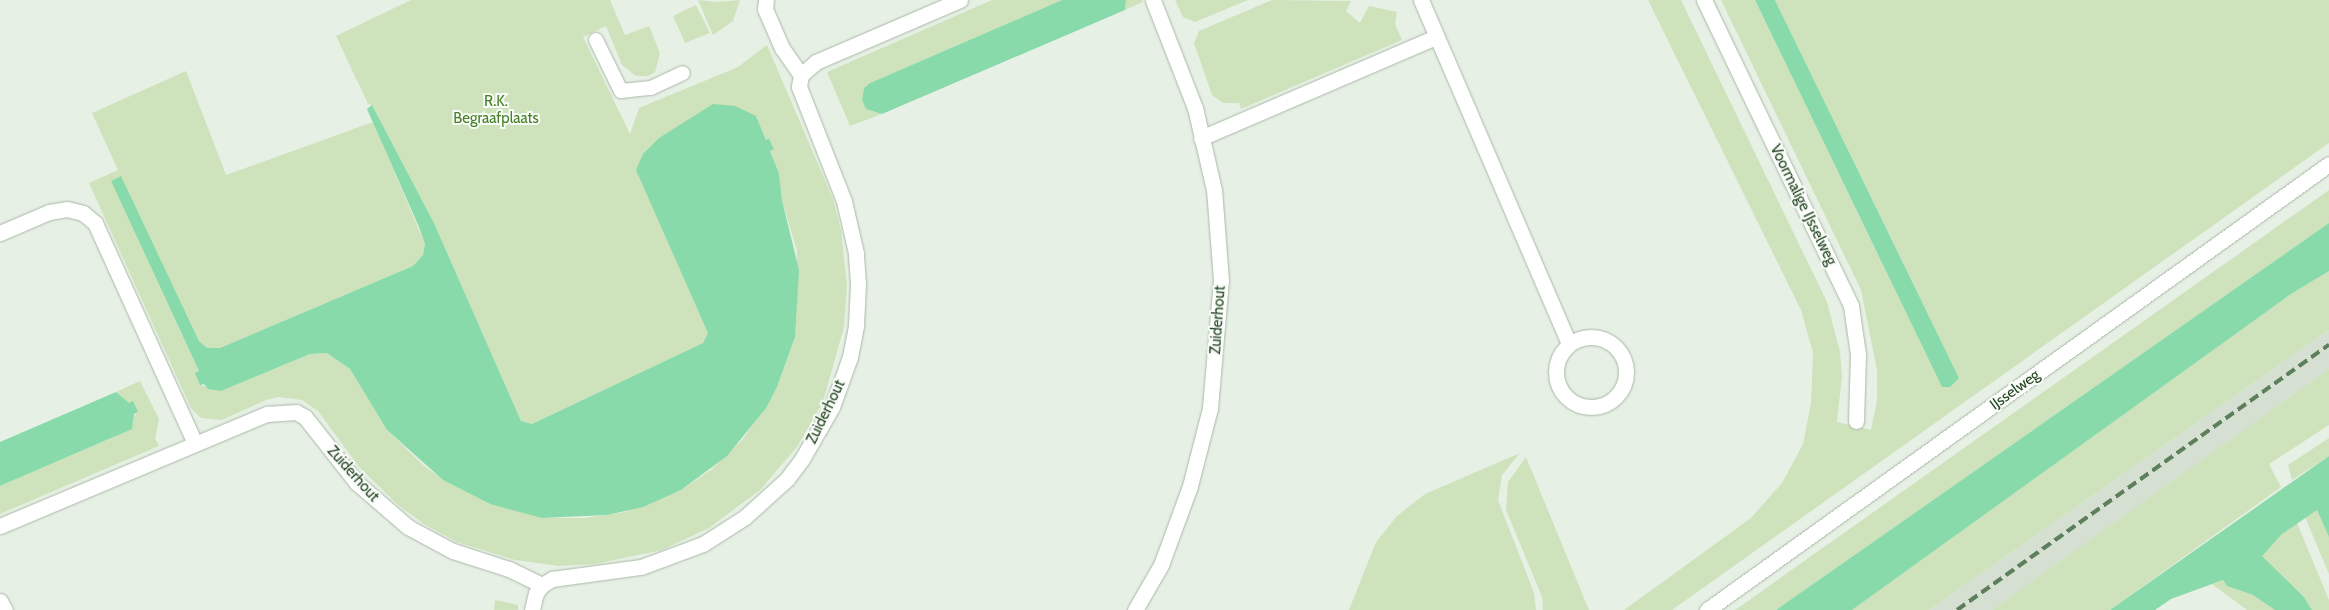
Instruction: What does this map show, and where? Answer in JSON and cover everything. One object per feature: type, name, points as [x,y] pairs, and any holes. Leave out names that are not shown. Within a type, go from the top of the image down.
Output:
[{"type":"street","points":[[766,0],[765,9],[782,48],[801,75],[816,62],[960,0]]},
{"type":"street","name":"Zuiderhout","points":[[1136,610],[1161,565],[1190,486],[1210,408],[1221,280],[1214,190],[1187,84],[1153,0]]},
{"type":"street","points":[[1421,0],[1569,343]]},
{"type":"street","name":"Voormalige IJsselweg","points":[[1704,0],[1851,306],[1858,354],[1856,421]]},
{"type":"street","points":[[1201,138],[1436,37]]},
{"type":"street","name":"Zuiderhout","points":[[0,526],[267,414],[296,412],[306,417],[357,483],[408,527],[453,552],[509,569],[542,585],[552,579],[642,567],[674,557],[727,530],[787,479],[832,407],[850,357],[856,325],[856,253],[844,201],[798,87],[801,75]]},
{"type":"street","name":"IJsselweg","points":[[1706,610],[2327,167]]},
{"type":"street","points":[[0,233],[49,212],[67,209],[83,212],[95,222],[195,443]]},
{"type":"street","points":[[1580,338],[1600,339],[1618,350],[1623,359],[1625,380],[1613,399],[1590,407],[1578,405],[1560,389],[1557,366],[1569,343],[1580,338]]},
{"type":"street","points":[[532,610],[542,585]]},
{"type":"street","points":[[0,601],[5,610]]},
{"type":"lane","points":[[596,40],[621,91],[652,88],[683,73]]},
{"type":"shaded area","points":[[1062,0],[1126,0],[1125,10],[882,114],[866,109],[862,100],[864,88],[870,83]]},
{"type":"shaded area","points":[[1755,0],[1775,0],[1959,378],[1950,387],[1942,387]]},
{"type":"shaded area","points":[[713,104],[735,106],[756,116],[766,140],[769,139],[774,149],[770,151],[779,173],[782,200],[799,270],[795,337],[777,387],[766,408],[727,456],[681,490],[643,507],[607,515],[542,518],[490,504],[443,480],[387,430],[350,369],[327,353],[310,354],[221,391],[208,389],[204,384],[200,385],[195,373],[199,371],[111,181],[121,176],[199,341],[207,348],[220,348],[413,266],[423,255],[425,244],[419,227],[367,109],[372,105],[434,223],[521,421],[532,424],[703,343],[708,333],[636,170],[643,154],[659,138]]},
{"type":"shaded area","points":[[2329,223],[2329,271],[2291,294],[1852,610],[1776,610]]},
{"type":"shaded area","points":[[2329,330],[2329,369],[2060,563],[1992,610],[1929,610]]},
{"type":"shaded area","points":[[116,392],[129,403],[133,401],[138,412],[134,414],[132,429],[0,486],[0,442]]},
{"type":"shaded area","points":[[2329,456],[2329,537],[2317,510],[2282,534],[2262,556],[2304,597],[2312,610],[2275,610],[2253,595],[2227,586],[2223,580],[2171,599],[2155,610],[2110,610]]},
{"type":"green space","name":"R.K. Begraafplaats","points":[[411,0],[610,0],[625,35],[649,26],[660,53],[655,72],[648,76],[636,76],[622,65],[606,26],[583,37],[630,134],[639,108],[738,67],[767,45],[833,199],[841,230],[847,286],[844,327],[823,402],[797,447],[760,490],[709,528],[662,550],[595,564],[559,566],[515,560],[457,542],[424,524],[398,505],[359,467],[318,411],[302,400],[278,397],[266,400],[222,420],[201,418],[191,408],[89,183],[118,170],[92,113],[186,71],[226,175],[373,122],[425,244],[423,255],[413,266],[220,348],[207,348],[199,341],[121,177],[111,181],[199,371],[201,385],[221,391],[310,354],[327,353],[350,369],[387,430],[423,465],[443,480],[490,504],[547,518],[585,518],[625,512],[681,490],[711,470],[743,439],[777,387],[795,337],[797,251],[782,200],[779,173],[770,150],[773,149],[766,140],[756,116],[708,333],[703,343],[532,424],[521,421],[434,223],[372,105],[368,104],[336,36]]},
{"type":"green space","points":[[698,0],[716,2],[740,0],[733,21],[713,35]]},
{"type":"green space","points":[[992,0],[1062,0],[870,83],[864,88],[862,100],[866,109],[882,114],[850,126],[827,72]]},
{"type":"green space","points":[[1126,0],[1142,0],[1143,2],[1125,10]]},
{"type":"green space","points":[[1175,0],[1248,0],[1195,22],[1183,17]]},
{"type":"green space","points":[[1272,0],[1351,1],[1346,11],[1360,23],[1369,6],[1397,12],[1395,24],[1402,40],[1241,109],[1239,103],[1223,103],[1212,95],[1194,43],[1199,31]]},
{"type":"green space","points":[[1648,0],[1681,0],[1827,302],[1840,352],[1842,376],[1837,422],[1871,430],[1877,400],[1877,370],[1861,290],[1721,0],[1755,0],[1942,387],[1959,378],[1775,0],[2329,0],[2329,143],[1672,610],[1624,610],[1751,518],[1782,483],[1803,444],[1811,403],[1813,353],[1801,310]]},
{"type":"green space","points":[[696,5],[710,33],[685,43],[673,16]]},
{"type":"green space","points":[[2329,190],[2329,223],[1776,610],[1735,610]]},
{"type":"green space","points":[[2329,271],[2329,330],[1929,610],[1852,610],[2291,294]]},
{"type":"green space","points":[[2329,369],[2329,425],[2269,464],[2281,487],[2110,610],[1992,610]]},
{"type":"green space","points":[[140,381],[159,419],[155,438],[159,446],[0,514],[0,486],[114,437],[138,412],[116,392]]},
{"type":"green space","points":[[2329,438],[2329,456],[2292,480],[2288,465]]},
{"type":"green space","points":[[1520,453],[1502,475],[1498,500],[1534,593],[1536,610],[1349,610],[1376,542],[1397,516],[1425,494]]},
{"type":"green space","points":[[1526,457],[1589,610],[1543,610],[1542,597],[1506,510],[1508,482]]},
{"type":"green space","points":[[2317,510],[2329,536],[2329,574],[2305,517]]},
{"type":"green space","points":[[2297,523],[2329,600],[2329,610],[2312,610],[2304,597],[2261,556],[2282,534]]},
{"type":"green space","points":[[2223,580],[2227,586],[2253,595],[2275,610],[2247,610],[2212,584]]},
{"type":"green space","points":[[495,600],[518,605],[518,610],[494,610]]},
{"type":"railway","points":[[1957,610],[2329,345]]}]
